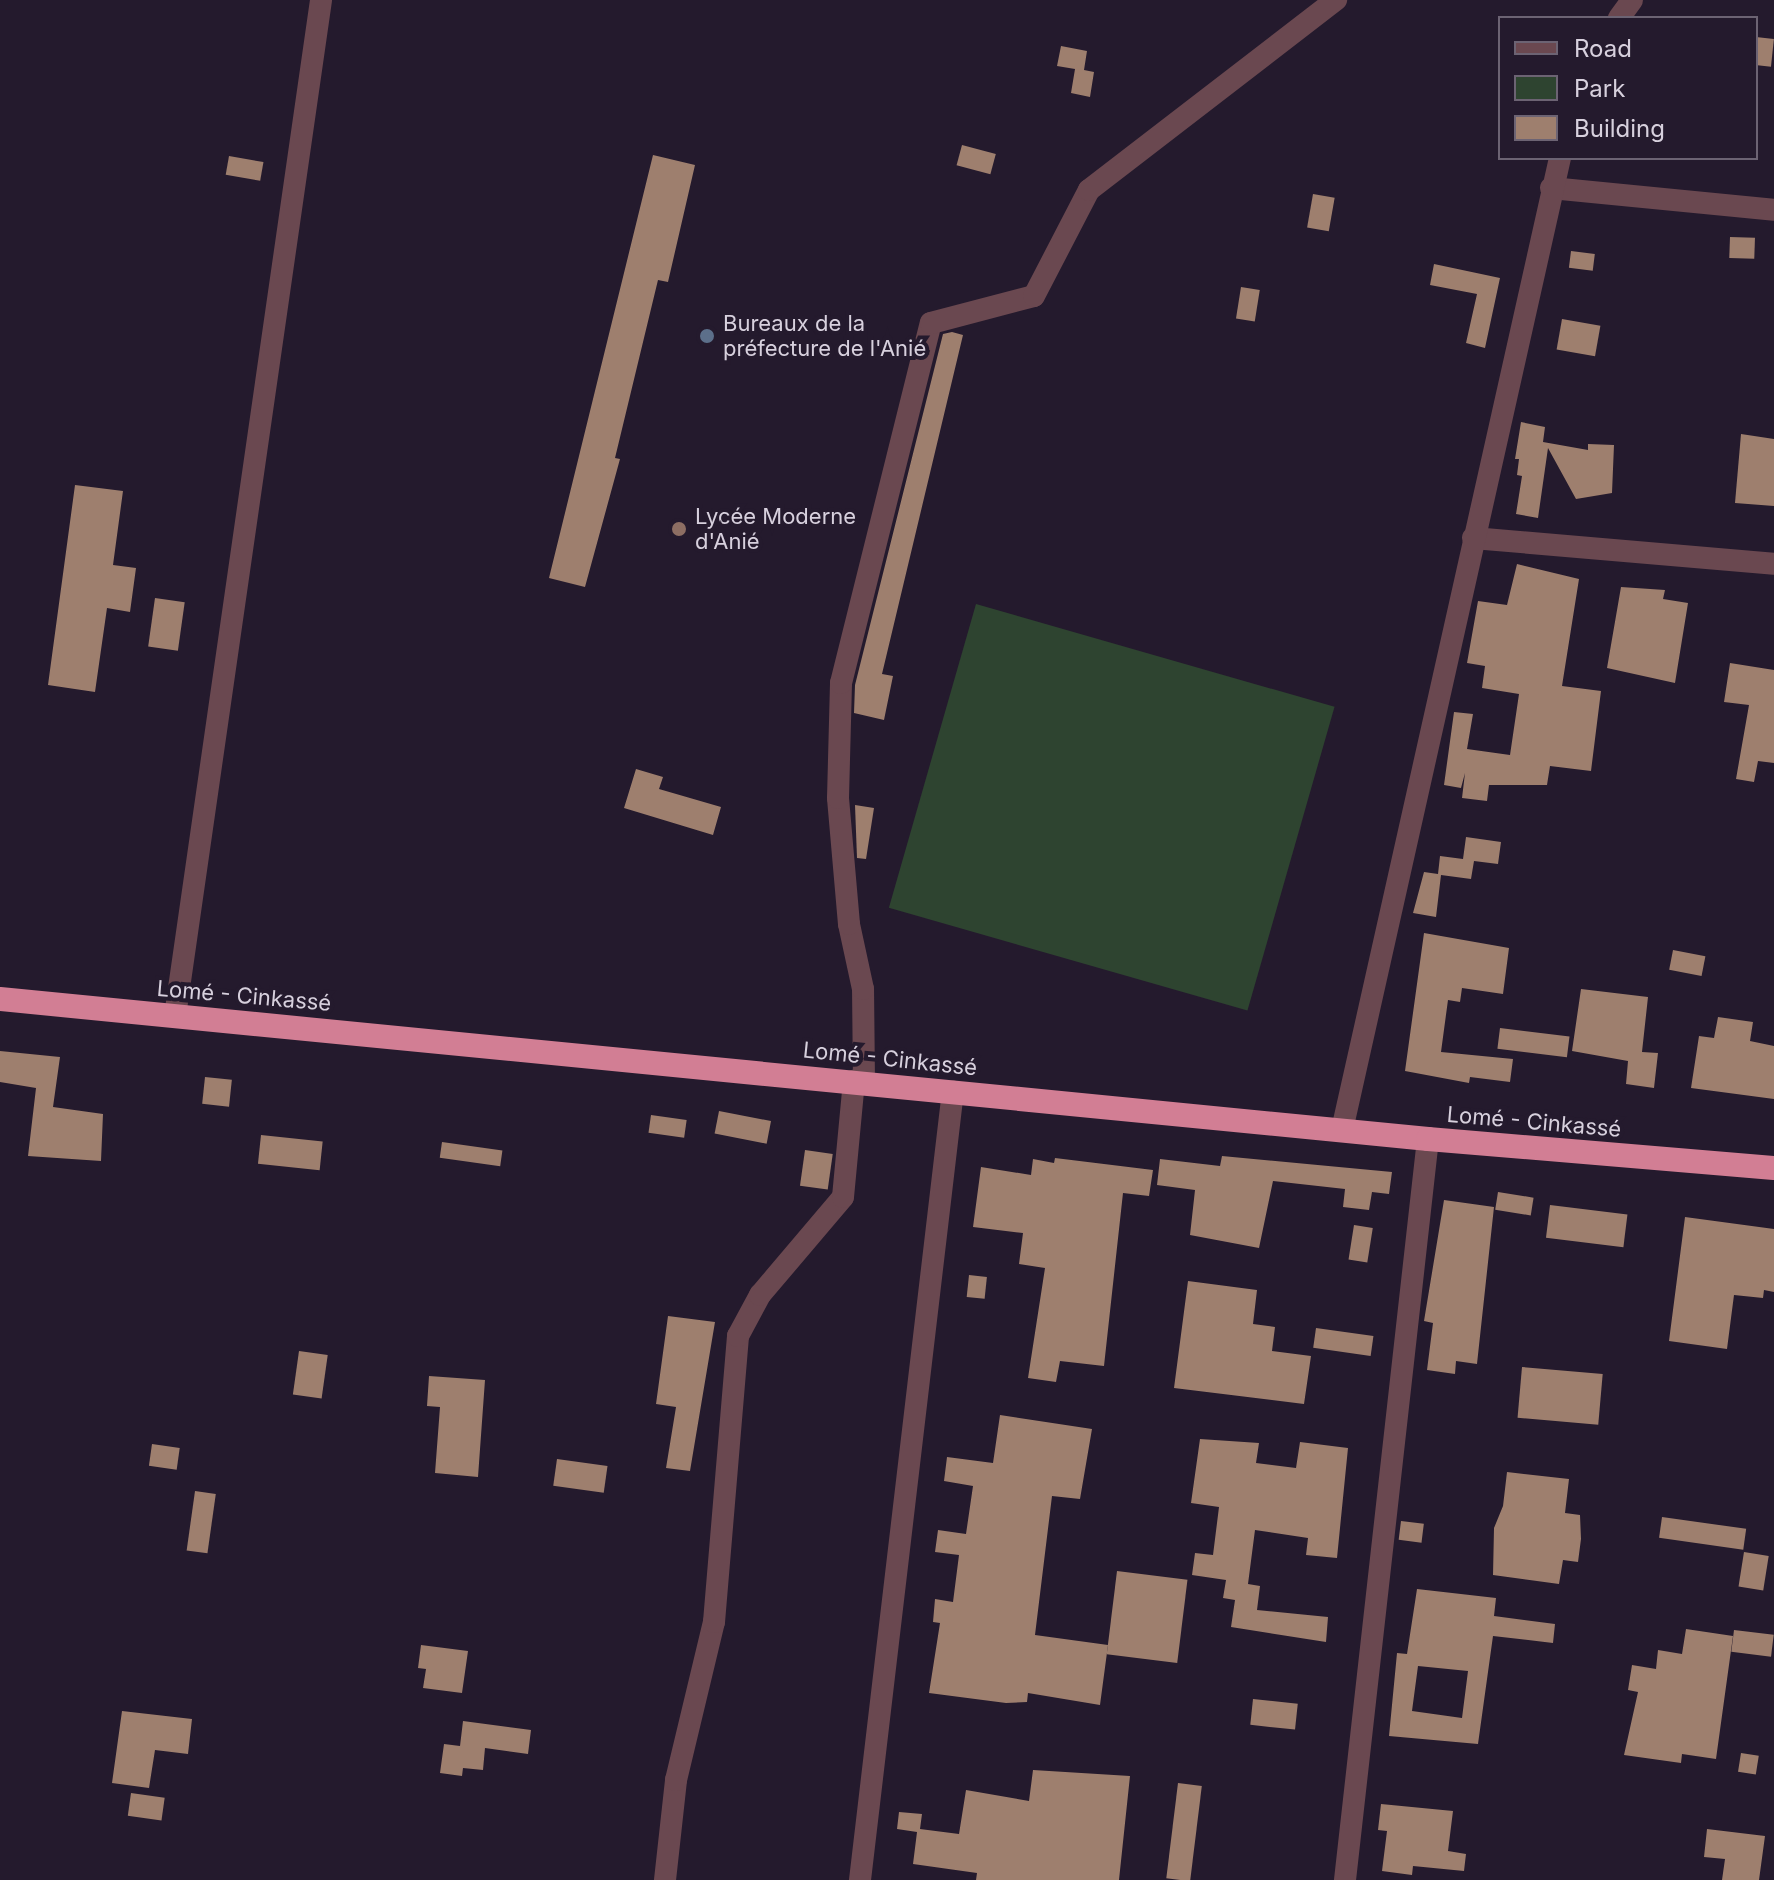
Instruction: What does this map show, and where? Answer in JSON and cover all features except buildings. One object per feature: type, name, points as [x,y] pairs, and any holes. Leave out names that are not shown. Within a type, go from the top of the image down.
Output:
[{"type":"highway","name":"Lomé - Cinkassé","points":[[0,999],[1428,1139],[1774,1168]]},
{"type":"street","points":[[175,1016],[321,0]]},
{"type":"street","points":[[665,1880],[676,1780],[714,1622],[738,1336],[760,1295],[843,1197],[859,1082],[863,989],[849,924],[838,798],[841,683],[931,323],[1034,296],[1089,190],[1336,0]]},
{"type":"street","points":[[1342,1130],[1559,160]]},
{"type":"street","points":[[1551,188],[1774,210]]},
{"type":"street","points":[[1473,538],[1774,564]]},
{"type":"street","points":[[860,1880],[953,1091]]},
{"type":"street","points":[[1345,1880],[1428,1139]]},
{"type":"green space","points":[[976,604],[1335,707],[1247,1011],[889,908]]},
{"type":"place","name":"Bureaux de la préfecture de l'Anié","points":[[707,336]]},
{"type":"place","name":"Lycée Moderne d'Anié","points":[[679,529]]}]
